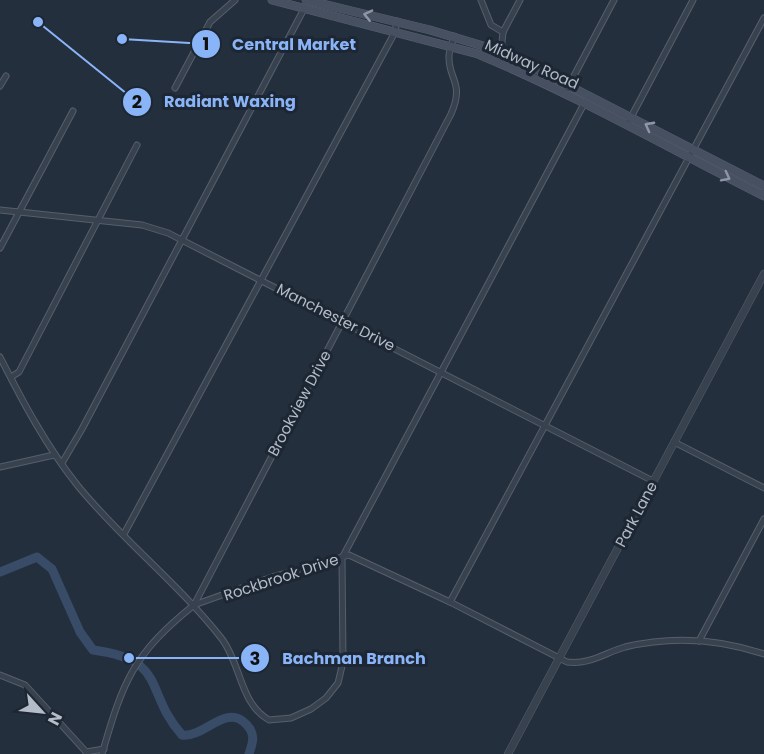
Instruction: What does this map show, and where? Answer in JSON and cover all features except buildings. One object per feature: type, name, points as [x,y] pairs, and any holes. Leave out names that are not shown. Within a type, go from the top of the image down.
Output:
[{"type":"main road","name":"Midway Road","points":[[272,0],[500,62],[632,117],[764,186]]},
{"type":"main road","name":"Midway Road","points":[[307,0],[397,21],[503,51],[566,89]]},
{"type":"main road","name":"Midway Road","points":[[586,99],[627,126],[764,196]]},
{"type":"street","points":[[175,88],[210,22],[235,0]]},
{"type":"street","points":[[62,463],[307,0]]},
{"type":"street","points":[[481,0],[491,25],[503,32]]},
{"type":"street","points":[[500,62],[503,51],[503,32],[520,0]]},
{"type":"street","points":[[566,89],[614,0]]},
{"type":"street","points":[[627,126],[693,0]]},
{"type":"street","points":[[450,602],[687,157],[695,150],[764,18]]},
{"type":"street","points":[[124,534],[396,32],[397,21]]},
{"type":"street","name":"Brookview Drive","points":[[103,751],[125,684],[138,659],[153,641],[194,605],[455,105],[457,86],[450,61],[454,36]]},
{"type":"street","points":[[0,86],[6,76]]},
{"type":"street","points":[[0,357],[54,455],[79,486],[194,605],[232,655],[255,710],[269,720],[291,718],[326,698],[342,674],[342,558],[586,99]]},
{"type":"street","points":[[0,248],[73,111]]},
{"type":"street","points":[[11,377],[19,372],[137,145]]},
{"type":"street","name":"Manchester Drive","points":[[0,210],[142,225],[182,239],[653,482]]},
{"type":"street","name":"Park Lane","points":[[508,754],[764,274]]},
{"type":"street","points":[[674,442],[764,488]]},
{"type":"street","points":[[0,467],[54,455]]},
{"type":"street","points":[[699,641],[764,519]]},
{"type":"street","name":"Rockbrook Drive","points":[[194,605],[275,576],[353,556],[450,602],[559,658],[581,663],[648,642],[699,641],[764,654]]},
{"type":"street","points":[[0,675],[25,685],[87,753],[103,751]]},
{"type":"waterway","points":[[0,572],[37,557],[52,569],[80,632],[93,650],[133,661],[144,670],[170,719],[182,735],[190,735],[231,717],[238,719],[249,728],[252,735],[249,754]]},
{"type":"place","name":"Radiant Waxing","points":[[38,22]]},
{"type":"place","name":"Central Market","points":[[122,39]]},
{"type":"place","name":"Bachman Branch","points":[[129,658]]}]
